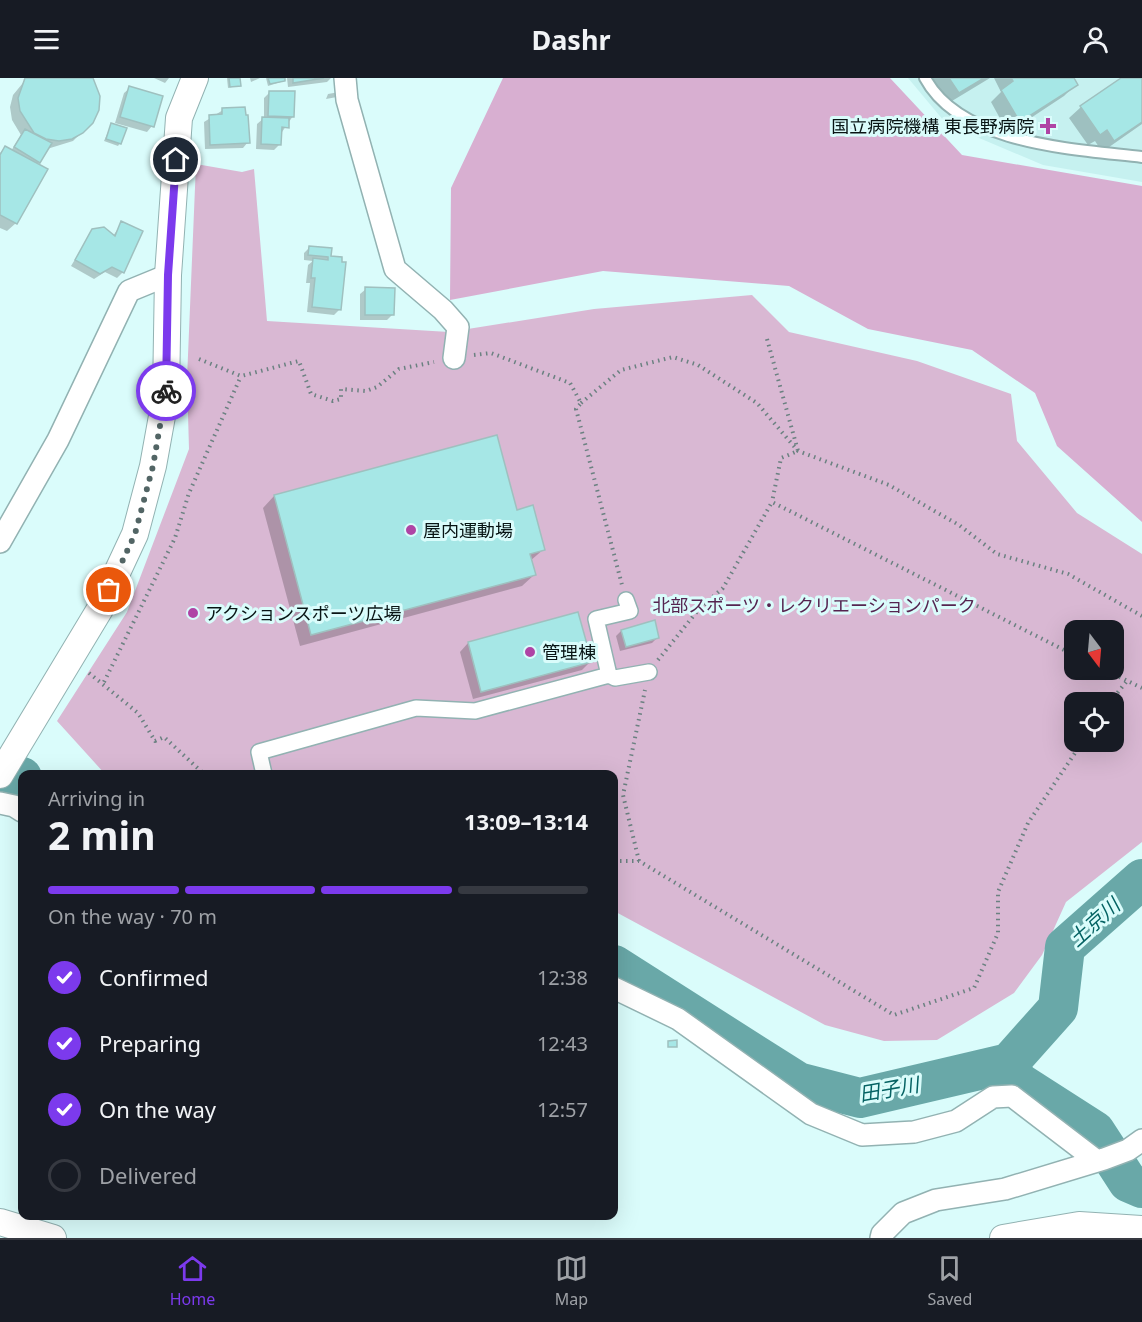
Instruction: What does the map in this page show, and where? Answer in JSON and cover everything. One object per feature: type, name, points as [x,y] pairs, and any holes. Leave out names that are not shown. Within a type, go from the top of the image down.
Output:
[{"type":"street","points":[[5,765],[100,609],[135,534],[153,466],[166,394],[168,275],[179,118],[195,78]]},
{"type":"street","points":[[345,78],[347,100],[394,269],[443,310],[458,327],[454,358]]},
{"type":"street","points":[[0,543],[58,440],[129,291],[168,275]]},
{"type":"street","points":[[609,675],[596,619],[630,612],[626,600]]},
{"type":"street","points":[[263,770],[259,752],[416,708],[475,711],[609,675],[615,678],[649,672]]},
{"type":"street","points":[[0,803],[18,808]]},
{"type":"street","points":[[618,990],[678,1019],[811,1114],[862,1135],[914,1132],[956,1121],[993,1097],[1012,1096],[1101,1160]]},
{"type":"street","points":[[881,1238],[882,1234],[903,1213],[936,1200],[1005,1189],[1101,1160],[1135,1145]]},
{"type":"street","points":[[0,1222],[53,1238]]},
{"type":"street","points":[[1003,1238],[1079,1225],[1142,1229]]},
{"type":"lane","points":[[925,78],[941,101],[973,122],[1010,136],[1063,147],[1142,157]]},
{"type":"path","points":[[767,339],[798,451]]},
{"type":"path","points":[[199,359],[241,376],[300,362],[311,394],[333,401],[341,399],[341,389],[366,391],[377,387],[399,369],[491,353],[570,384],[581,403]]},
{"type":"path","points":[[626,600],[576,409],[621,370],[673,357],[698,365],[758,403],[798,451],[889,485],[959,525],[997,554],[1068,574],[1142,616]]},
{"type":"path","points":[[104,682],[175,538],[189,493],[241,376]]},
{"type":"path","points":[[639,861],[623,795],[649,672],[699,609],[723,588],[772,502],[781,458],[798,451]]},
{"type":"path","points":[[772,502],[1064,650]]},
{"type":"path","points":[[83,668],[104,682],[138,713],[154,741],[164,737],[200,770]]},
{"type":"path","points":[[1124,680],[1142,688]]},
{"type":"path","points":[[1118,692],[1127,681]]},
{"type":"path","points":[[618,861],[639,861],[894,1015],[974,988],[998,933],[998,892],[1028,823],[1076,752]]},
{"type":"shaded area","points":[[503,78],[890,78],[962,155],[1142,186],[1142,522],[1057,446],[1035,393],[972,350],[868,329],[789,286],[603,271],[450,300],[451,188]]},
{"type":"shaded area","name":"国立病院機構 東長野病院","points":[[908,78],[1142,78],[1142,182],[1043,165],[965,132],[944,121]]},
{"type":"green space","name":"北部スポーツ・レクリエーションパーク","points":[[196,164],[242,172],[254,169],[267,321],[449,332],[594,309],[752,295],[789,332],[917,361],[1011,394],[1017,441],[1077,513],[1142,554],[1142,842],[1066,902],[1042,955],[1014,993],[937,1040],[884,1041],[825,1025],[618,913],[618,770],[101,770],[57,721],[127,612],[189,449],[187,379]]},
{"type":"building","points":[[25,78],[93,78],[100,96],[99,110],[93,123],[83,133],[72,139],[59,141],[46,139],[34,133],[20,111],[18,98]]},
{"type":"building","points":[[229,78],[240,78],[241,86],[230,87]]},
{"type":"building","points":[[268,78],[285,78],[285,81],[270,84]]},
{"type":"building","points":[[293,78],[324,78],[293,83]]},
{"type":"building","points":[[949,78],[984,78],[959,93]]},
{"type":"building","points":[[1011,78],[1074,78],[1078,85],[1020,122],[1001,90],[1013,81]]},
{"type":"building","points":[[1121,78],[1142,78],[1142,122],[1114,141],[1107,130],[1100,135],[1080,106]]},
{"type":"building","points":[[129,86],[163,96],[154,127],[120,117]]},
{"type":"building","points":[[269,91],[295,91],[294,117],[268,116]]},
{"type":"building","points":[[245,107],[246,115],[248,115],[250,143],[210,145],[209,115],[222,114],[222,108]]},
{"type":"building","points":[[262,117],[289,118],[289,128],[282,127],[281,145],[261,144]]},
{"type":"building","points":[[111,123],[127,128],[121,144],[106,139]]},
{"type":"building","points":[[25,129],[52,143],[40,163],[14,147]]},
{"type":"building","points":[[5,146],[48,169],[17,224],[0,215],[0,155]]},
{"type":"building","points":[[121,221],[143,231],[124,273],[112,267],[100,274],[75,260],[92,229],[104,227],[115,236]]},
{"type":"building","points":[[309,246],[332,248],[331,256],[342,257],[342,262],[346,262],[341,310],[312,307],[315,278],[311,278],[313,258],[328,260],[328,257],[308,255]]},
{"type":"building","points":[[365,287],[395,288],[394,315],[365,315]]},
{"type":"building","name":"屋内運動場","points":[[497,435],[517,510],[533,505],[545,550],[530,554],[536,575],[311,635],[274,495]]},
{"type":"building","name":"管理棟","points":[[578,612],[592,662],[481,692],[468,642]]},
{"type":"building","points":[[655,620],[659,638],[626,647],[621,630]]},
{"type":"building","points":[[677,1040],[677,1047],[668,1047],[668,1041]]},
{"type":"waterway","name":"田子川","points":[[0,775],[18,777]]},
{"type":"waterway","name":"土京川","points":[[1009,1063],[1058,1008],[1065,947],[1142,879]]},
{"type":"waterway","name":"田子川","points":[[618,968],[798,1082],[860,1098],[1009,1063]]},
{"type":"waterway","name":"田子川","points":[[1009,1063],[1017,1081],[1095,1131],[1128,1182],[1142,1188]]},
{"type":"way so far","points":[[109,590],[135,534],[153,466],[166,391]]},
{"type":"place","name":"国立病院機構 東長野病院","points":[[1048,126]]},
{"type":"place","name":"屋内運動場","points":[[411,530]]},
{"type":"place","name":"アクションスポーツ広場","points":[[193,613]]},
{"type":"place","name":"管理棟","points":[[530,652]]},
{"type":"route","points":[[166,391],[168,275],[176,160]]}]
